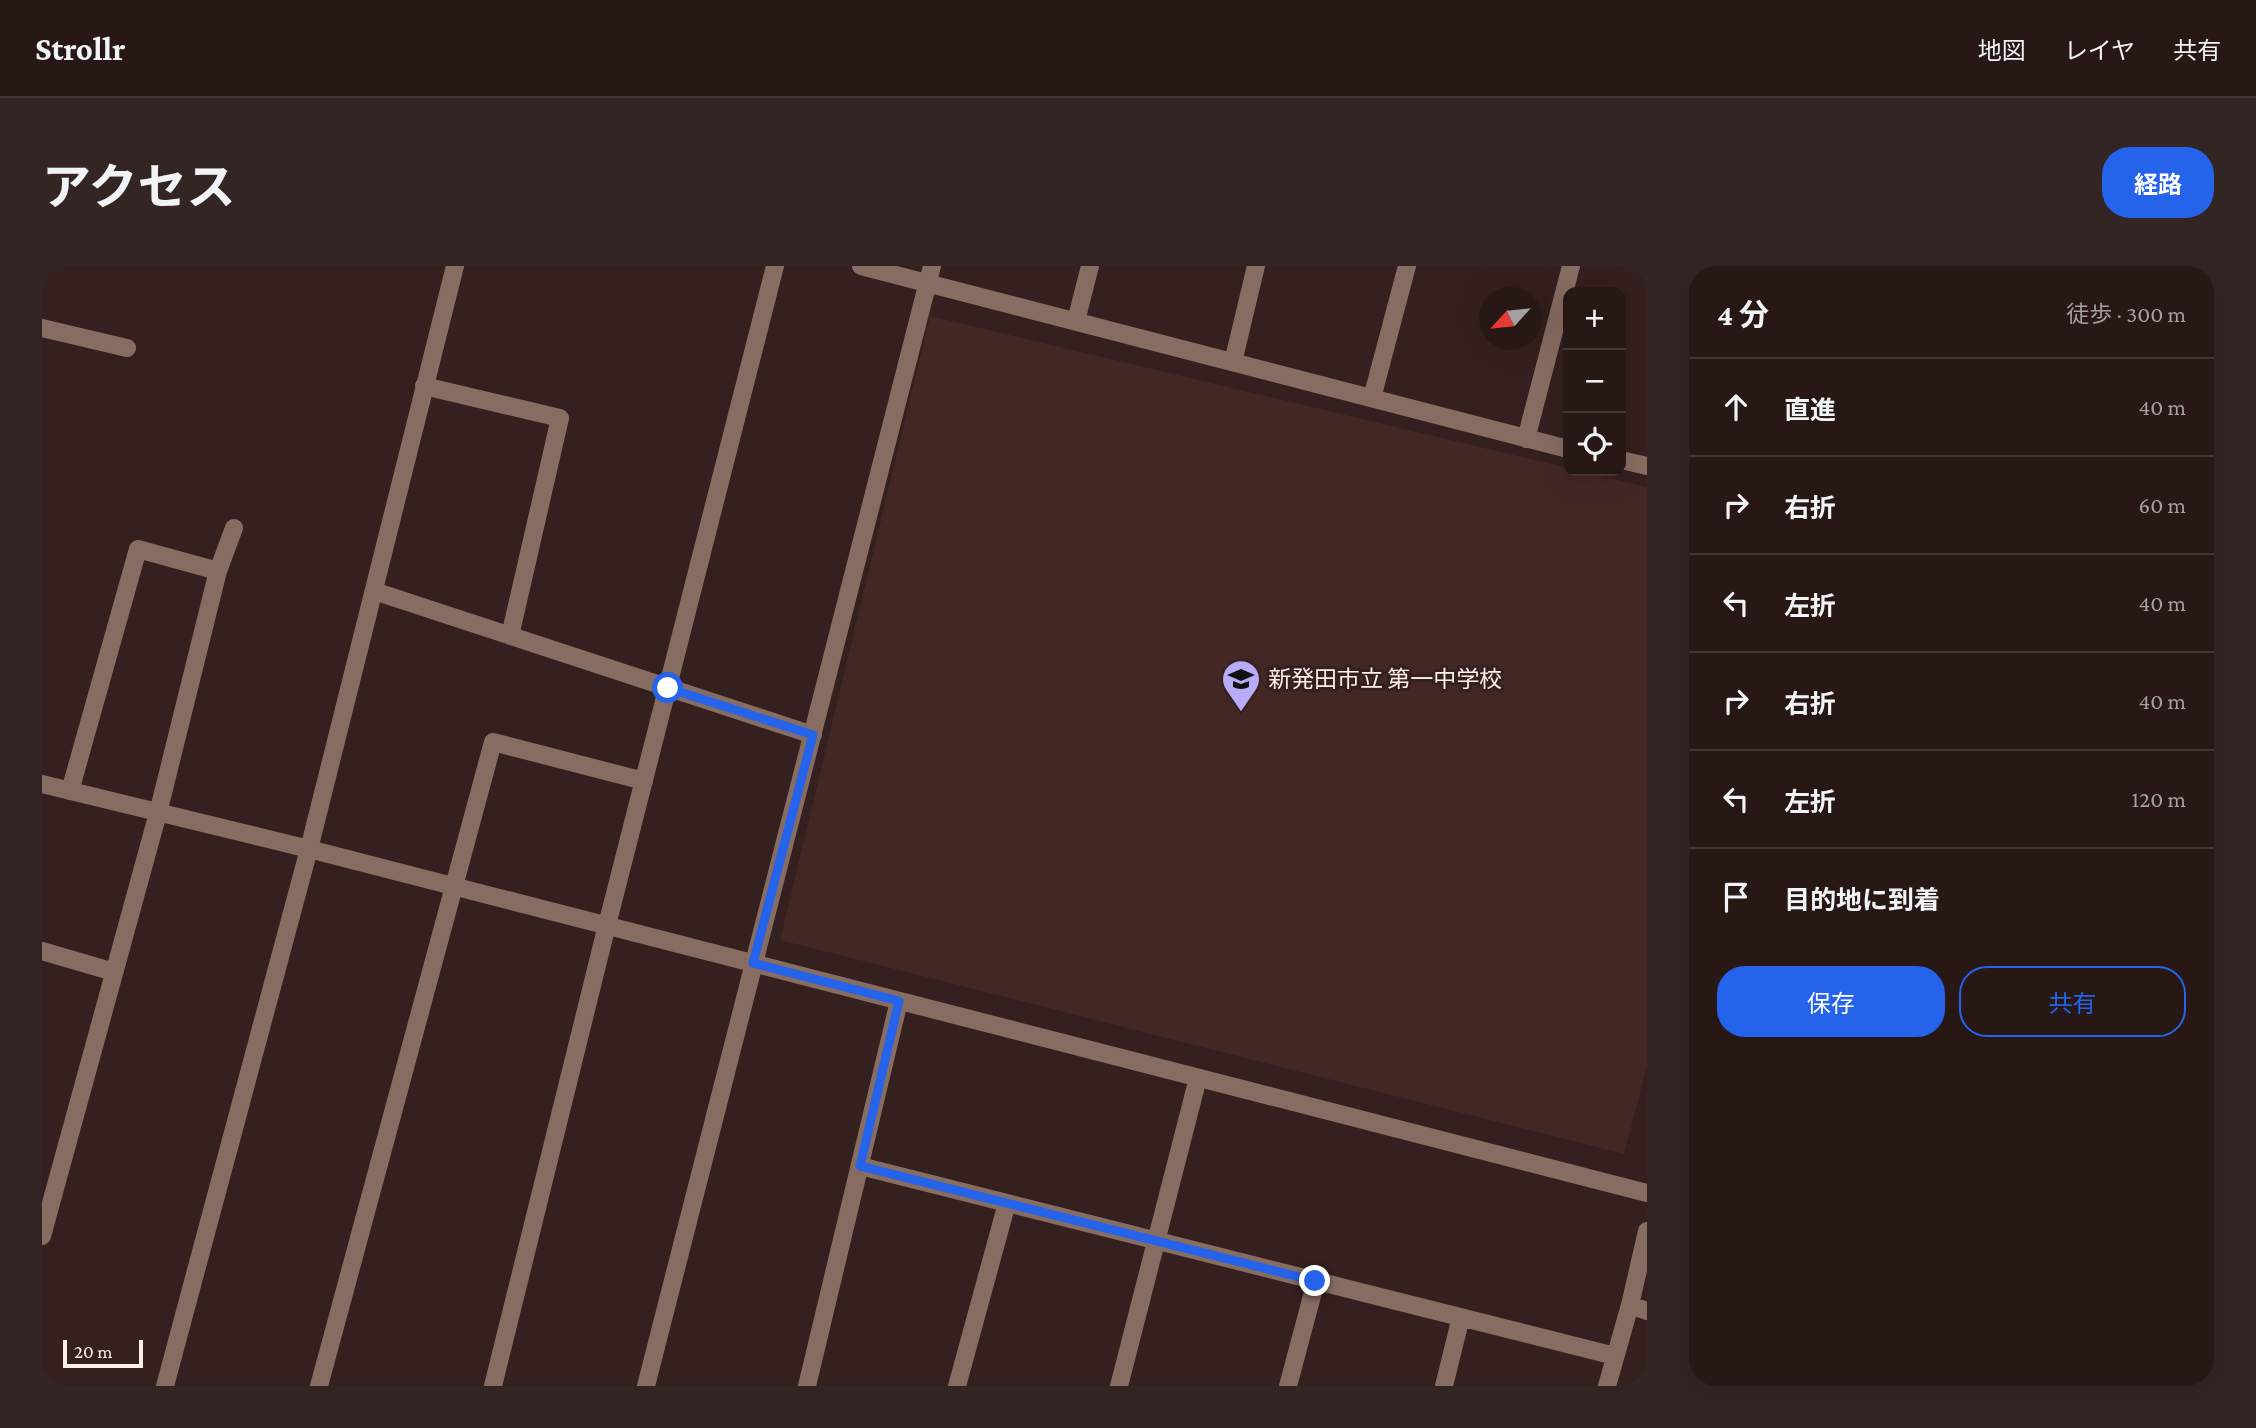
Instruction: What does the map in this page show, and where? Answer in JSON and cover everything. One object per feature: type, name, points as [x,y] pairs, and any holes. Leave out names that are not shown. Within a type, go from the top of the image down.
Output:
[{"type":"street","points":[[165,1386],[309,849],[455,266]]},
{"type":"street","points":[[493,1386],[775,266]]},
{"type":"street","points":[[862,266],[929,274],[1076,321],[1563,448]]},
{"type":"street","points":[[1076,321],[1090,266]]},
{"type":"street","points":[[1233,362],[1256,266]]},
{"type":"street","points":[[1372,398],[1407,266]]},
{"type":"street","points":[[1526,439],[1571,266]]},
{"type":"street","points":[[646,1386],[929,274]]},
{"type":"street","points":[[42,328],[127,348]]},
{"type":"street","points":[[424,386],[560,418],[510,636]]},
{"type":"street","points":[[1626,461],[1647,466]]},
{"type":"street","points":[[42,1236],[158,813],[218,571],[234,528]]},
{"type":"street","points":[[70,791],[138,549],[218,571]]},
{"type":"street","points":[[373,591],[813,735]]},
{"type":"street","points":[[320,1386],[493,742],[644,781]]},
{"type":"street","points":[[42,784],[309,849],[1647,1193]]},
{"type":"street","points":[[42,951],[114,972]]},
{"type":"street","points":[[807,1386],[899,1001]]},
{"type":"street","points":[[1119,1386],[1198,1077]]},
{"type":"street","points":[[860,1166],[1615,1356]]},
{"type":"street","points":[[957,1386],[1007,1203]]},
{"type":"street","points":[[1607,1386],[1615,1356],[1638,1308],[1647,1231]]},
{"type":"street","points":[[1289,1386],[1315,1281]]},
{"type":"street","points":[[1444,1386],[1461,1317]]},
{"type":"shaded area","name":"新発田市立 第一中学校","points":[[930,316],[1563,467],[1563,476],[1600,476],[1647,487],[1647,1066],[1624,1154],[780,940]]},
{"type":"place","name":"新発田市立 第一中学校","points":[[1241,713]]},
{"type":"route","points":[[668,688],[813,735],[753,963],[899,1001],[860,1166],[1315,1281]]}]
